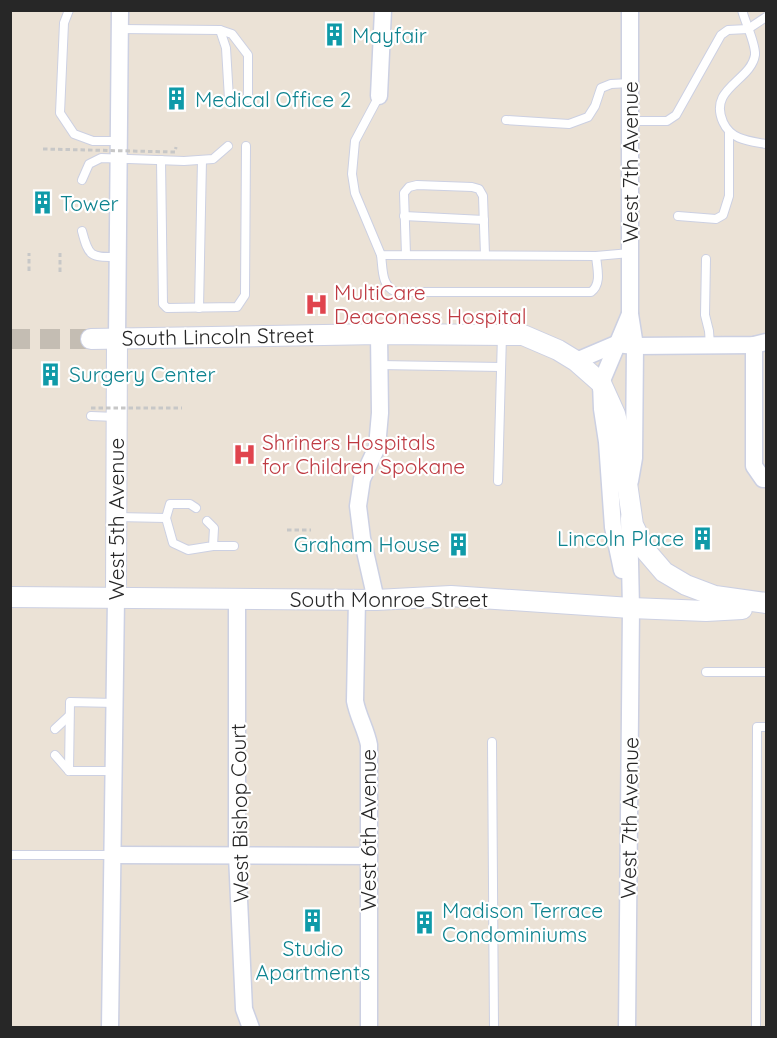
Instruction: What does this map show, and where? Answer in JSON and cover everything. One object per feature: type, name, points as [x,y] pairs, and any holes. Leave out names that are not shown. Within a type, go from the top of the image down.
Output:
[{"type":"street","name":"West 5th Avenue","points":[[110,1028],[115,703],[120,10]]},
{"type":"street","points":[[379,96],[383,10]]},
{"type":"street","name":"West 7th Avenue","points":[[627,1028],[631,608],[628,491],[634,458],[635,346],[630,314],[630,10]]},
{"type":"street","name":"West 7th Avenue","points":[[630,314],[601,383],[613,527],[631,608]]},
{"type":"street","name":"South Lincoln Street","points":[[91,339],[379,334],[523,335],[558,350],[576,361]]},
{"type":"street","name":"West 6th Avenue","points":[[369,1028],[369,745],[367,734],[357,715],[355,701],[366,599],[358,506],[362,479],[377,447],[380,413],[379,334]]},
{"type":"street","points":[[576,361],[616,344],[635,346],[760,344],[754,466],[765,479]]},
{"type":"street","name":"West 7th Avenue","points":[[576,361],[601,383],[615,414],[633,525],[646,551],[664,572],[686,585],[715,596],[766,605]]},
{"type":"street","name":"South Monroe Street","points":[[10,597],[366,599],[451,596],[631,608],[706,610],[766,605]]},
{"type":"street","name":"West Bishop Court","points":[[237,598],[237,855],[244,1009],[251,1028]]},
{"type":"street","points":[[113,855],[369,856]]},
{"type":"lane","points":[[69,10],[64,23],[60,113],[74,134],[93,141],[119,141]]},
{"type":"lane","points":[[678,216],[716,219],[723,215],[729,196],[729,133],[722,120],[723,96],[748,69],[755,55],[752,38],[742,10]]},
{"type":"lane","points":[[630,121],[667,121],[676,115],[721,35],[729,30],[748,29],[766,17]]},
{"type":"lane","points":[[120,29],[220,30],[232,34],[248,55],[248,99]]},
{"type":"lane","points":[[220,30],[226,48],[229,99]]},
{"type":"lane","points":[[506,120],[569,124],[588,117],[595,106],[601,88],[611,84],[630,83]]},
{"type":"lane","points":[[379,96],[355,141],[352,174],[355,193],[381,255],[385,284],[389,290],[396,292],[591,292],[595,290],[598,283],[596,256]]},
{"type":"lane","points":[[729,133],[743,140],[766,144]]},
{"type":"lane","points":[[82,180],[89,164],[101,158],[213,159],[228,146]]},
{"type":"lane","points":[[161,160],[164,304],[167,308],[237,307],[245,295],[246,147]]},
{"type":"lane","points":[[199,308],[202,160]]},
{"type":"lane","points":[[406,255],[404,193],[408,187],[417,185],[479,189],[483,196],[485,255]]},
{"type":"lane","points":[[405,216],[484,220]]},
{"type":"lane","points":[[82,231],[87,250],[92,254],[101,257],[118,257]]},
{"type":"lane","points":[[381,255],[596,256],[630,253]]},
{"type":"lane","points":[[706,259],[705,315],[710,345]]},
{"type":"lane","points":[[498,481],[502,335]]},
{"type":"lane","points":[[379,365],[501,367]]},
{"type":"lane","points":[[91,412],[117,417]]},
{"type":"lane","points":[[196,508],[190,504],[170,504],[166,518],[173,543],[188,550],[213,546],[234,546]]},
{"type":"lane","points":[[116,517],[166,518]]},
{"type":"lane","points":[[207,521],[214,528],[213,546]]},
{"type":"lane","points":[[706,672],[766,672]]},
{"type":"lane","points":[[69,771],[70,702],[115,703]]},
{"type":"lane","points":[[55,729],[69,716]]},
{"type":"lane","points":[[756,1028],[758,727],[766,727]]},
{"type":"lane","points":[[492,741],[494,1028]]},
{"type":"lane","points":[[55,755],[69,771],[114,771]]},
{"type":"lane","points":[[10,855],[113,855]]},
{"type":"path","points":[[43,149],[175,152],[176,147]]},
{"type":"path","points":[[29,253],[29,271]]},
{"type":"path","points":[[60,253],[60,272]]},
{"type":"path","points":[[91,412],[182,408]]},
{"type":"path","points":[[287,530],[311,530]]},
{"type":"tunnel","points":[[10,339],[91,339]]},
{"type":"place","name":"Mayfair","points":[[334,35]]},
{"type":"place","name":"Medical Office 2","points":[[177,99]]},
{"type":"place","name":"Tower","points":[[42,203]]},
{"type":"place","name":"MultiCare Deaconess Hospital","points":[[316,304]]},
{"type":"place","name":"Surgery Center","points":[[51,374]]},
{"type":"place","name":"Shriners Hospitals for Children Spokane","points":[[244,454]]},
{"type":"place","name":"Lincoln Place","points":[[702,538]]},
{"type":"place","name":"Graham House","points":[[458,544]]},
{"type":"place","name":"Studio Apartments","points":[[313,920]]},
{"type":"place","name":"Madison Terrace Condominiums","points":[[424,922]]}]
